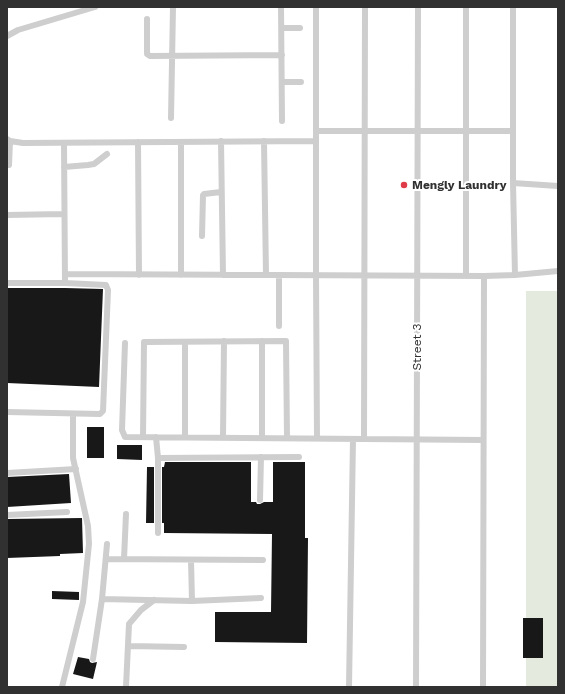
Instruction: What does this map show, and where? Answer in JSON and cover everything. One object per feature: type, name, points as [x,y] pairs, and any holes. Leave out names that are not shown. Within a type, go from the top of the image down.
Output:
[{"type":"street","points":[[7,36],[18,30],[95,7]]},
{"type":"street","points":[[171,118],[172,7]]},
{"type":"street","points":[[281,7],[282,121]]},
{"type":"street","points":[[316,7],[317,438]]},
{"type":"street","points":[[364,439],[365,7]]},
{"type":"street","name":"Street 3","points":[[416,687],[418,7]]},
{"type":"street","points":[[466,7],[466,276]]},
{"type":"street","points":[[513,7],[513,183],[515,275]]},
{"type":"street","points":[[147,19],[147,54],[150,56],[282,55]]},
{"type":"street","points":[[282,28],[300,28]]},
{"type":"street","points":[[282,82],[301,82]]},
{"type":"street","points":[[316,131],[513,131]]},
{"type":"street","points":[[9,165],[9,140],[23,143],[316,141]]},
{"type":"street","points":[[264,141],[266,275]]},
{"type":"street","points":[[138,142],[139,275]]},
{"type":"street","points":[[181,142],[181,275]]},
{"type":"street","points":[[221,142],[223,275]]},
{"type":"street","points":[[64,143],[65,283]]},
{"type":"street","points":[[64,167],[94,164],[107,154]]},
{"type":"street","points":[[513,183],[558,186]]},
{"type":"street","points":[[202,236],[203,195],[221,192]]},
{"type":"street","points":[[7,215],[64,214]]},
{"type":"street","points":[[65,274],[484,276],[558,271]]},
{"type":"street","points":[[279,275],[279,326]]},
{"type":"street","points":[[483,687],[484,276]]},
{"type":"street","points":[[7,282],[106,285],[108,290],[103,411],[100,414],[7,412]]},
{"type":"street","points":[[262,341],[262,438]]},
{"type":"street","points":[[144,437],[144,342],[286,341],[287,438]]},
{"type":"street","points":[[185,342],[185,437]]},
{"type":"street","points":[[223,437],[224,342]]},
{"type":"street","points":[[125,343],[122,430],[125,436],[483,440]]},
{"type":"street","points":[[62,687],[83,602],[89,544],[88,526],[73,458],[73,414]]},
{"type":"street","points":[[156,437],[158,458],[158,533]]},
{"type":"street","points":[[349,687],[353,439]]},
{"type":"street","points":[[260,500],[261,457]]},
{"type":"street","points":[[158,458],[299,457]]},
{"type":"street","points":[[7,473],[76,469]]},
{"type":"street","points":[[7,515],[67,512]]},
{"type":"street","points":[[124,559],[126,514]]},
{"type":"street","points":[[93,659],[102,599],[107,544]]},
{"type":"street","points":[[106,559],[263,560]]},
{"type":"street","points":[[191,560],[192,601]]},
{"type":"street","points":[[102,599],[192,601],[261,598]]},
{"type":"street","points":[[126,687],[129,624],[141,610],[154,600]]},
{"type":"street","points":[[128,646],[184,648]]},
{"type":"shaded area","points":[[526,291],[558,291],[558,687],[526,687]]},
{"type":"building","points":[[7,288],[103,289],[99,387],[7,383]]},
{"type":"building","points":[[87,427],[104,427],[104,458],[87,458]]},
{"type":"building","points":[[117,445],[142,445],[142,460],[117,459]]},
{"type":"building","points":[[165,462],[251,462],[251,502],[260,504],[264,502],[273,502],[273,462],[305,462],[305,538],[308,538],[307,643],[215,642],[215,612],[271,612],[272,534],[164,533],[164,523],[162,523],[162,467],[164,467]]},
{"type":"building","points":[[147,467],[154,467],[154,523],[146,523]]},
{"type":"building","points":[[69,474],[71,503],[7,507],[7,477]]},
{"type":"building","points":[[82,518],[83,553],[60,554],[60,556],[7,558],[7,519]]},
{"type":"building","points":[[52,591],[79,592],[79,600],[52,599]]},
{"type":"building","points":[[523,618],[543,618],[543,658],[523,658]]},
{"type":"building","points":[[78,657],[89,659],[92,663],[97,662],[93,679],[73,674]]},
{"type":"place","name":"Mengly Laundry","points":[[404,185]]}]
